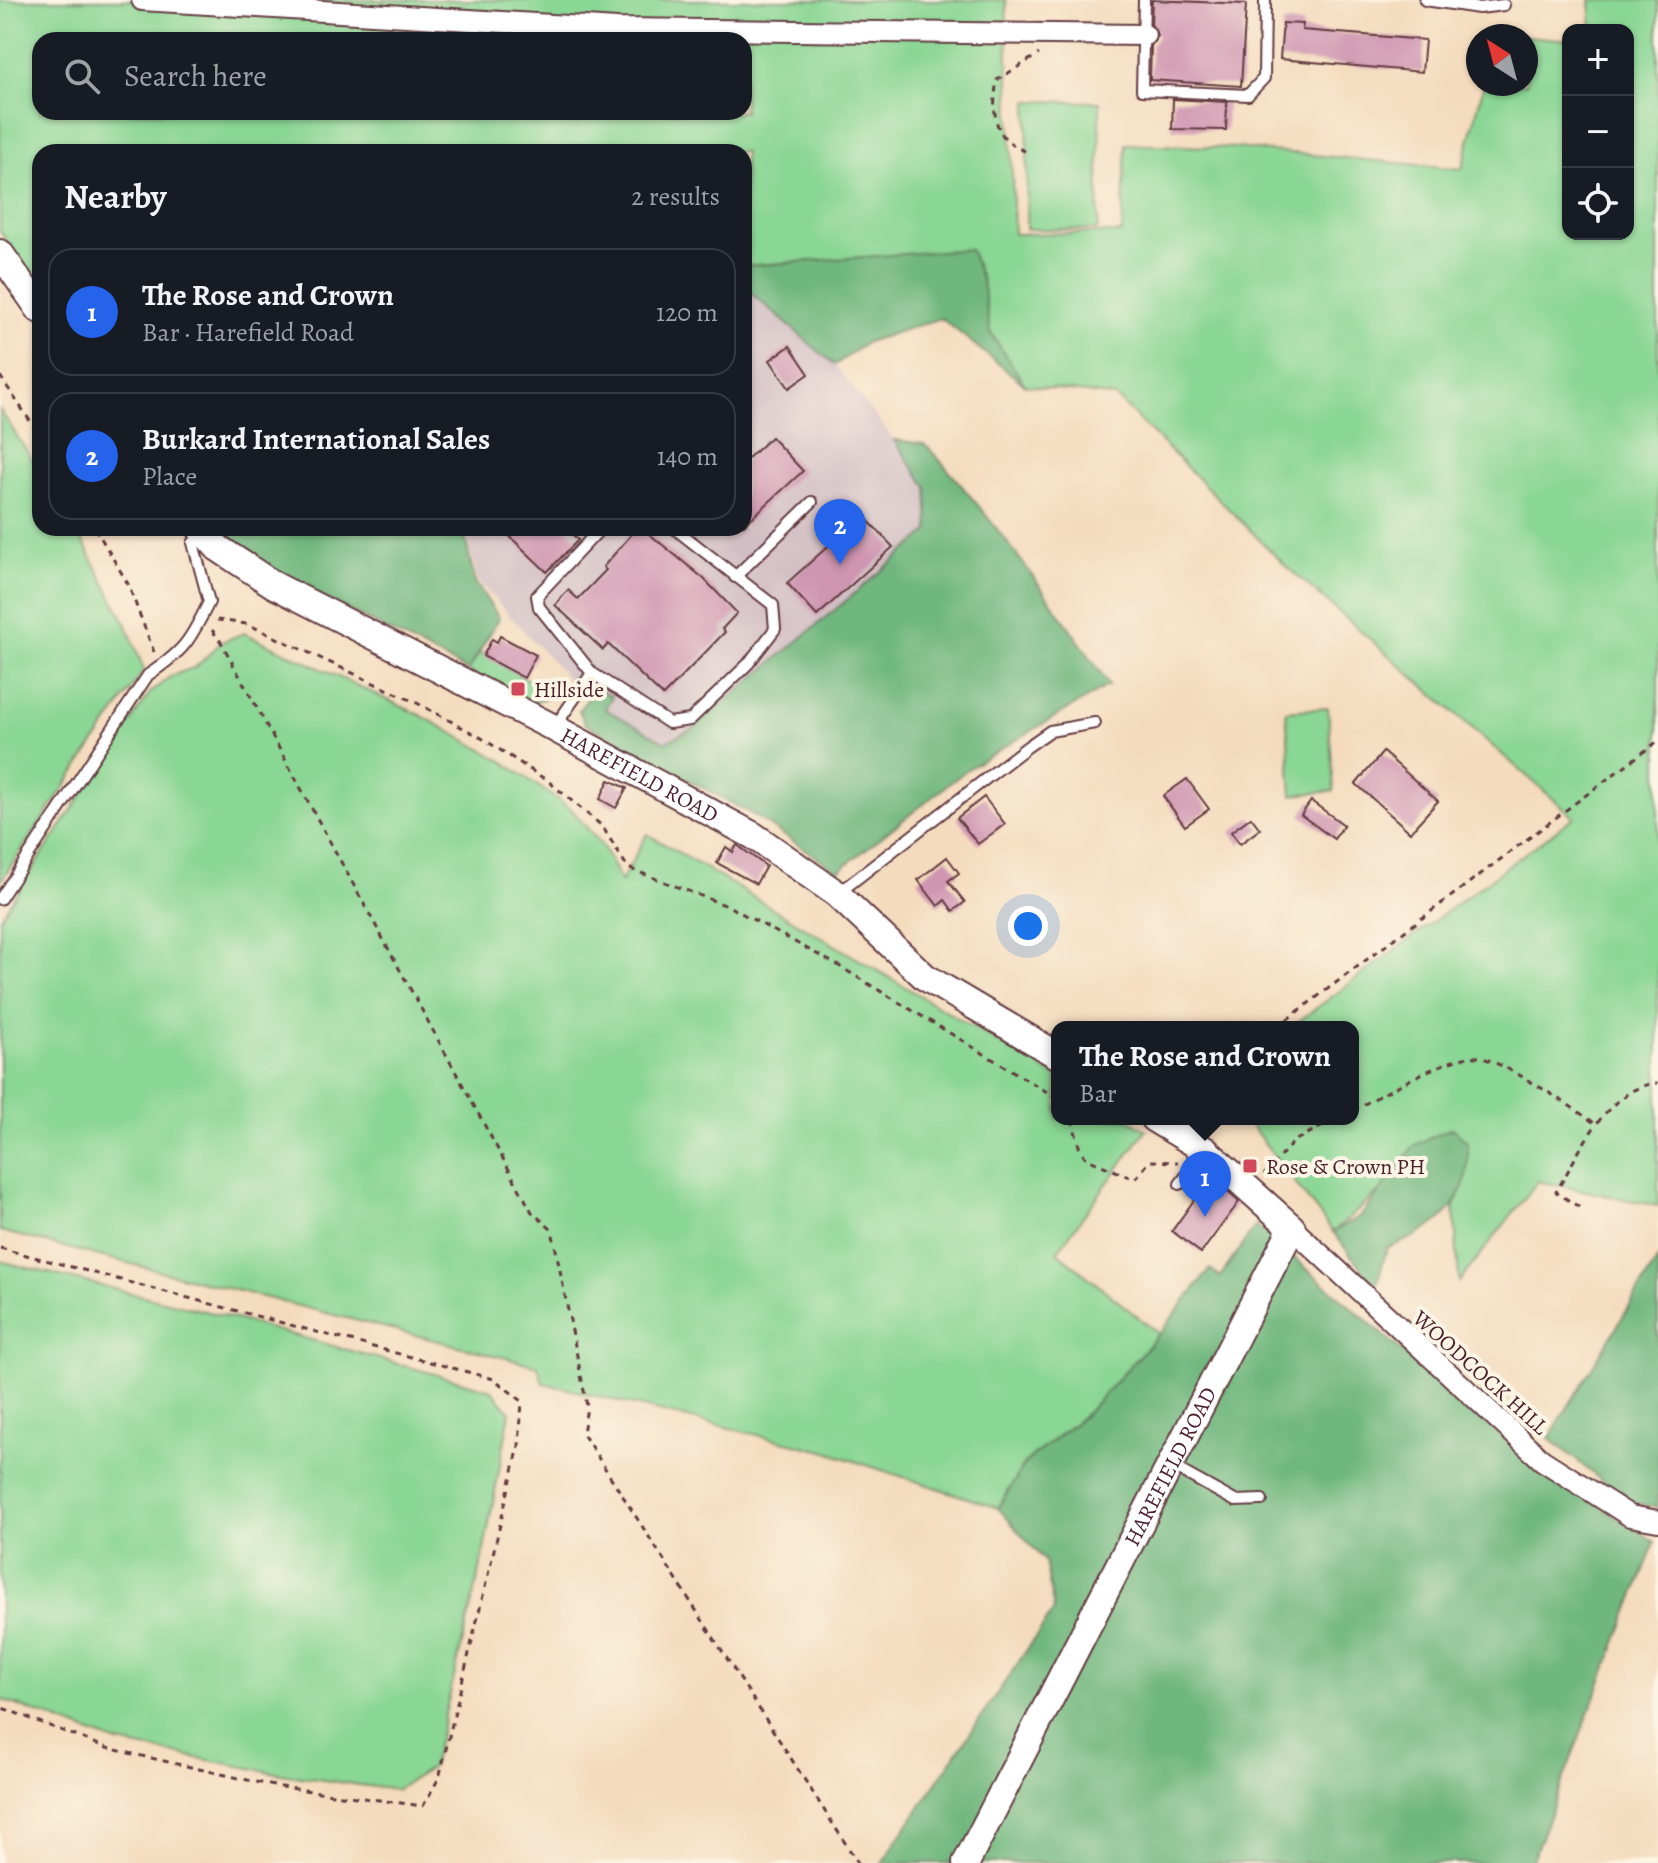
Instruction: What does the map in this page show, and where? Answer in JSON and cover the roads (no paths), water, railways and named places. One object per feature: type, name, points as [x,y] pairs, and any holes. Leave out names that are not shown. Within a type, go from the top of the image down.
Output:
[{"type":"street","points":[[142,0],[617,29],[1145,35]]},
{"type":"street","points":[[0,253],[32,299]]},
{"type":"street","name":"HAREFIELD ROAD","points":[[207,536],[218,548],[274,585],[554,728],[754,836],[837,894],[925,977],[1051,1051]]},
{"type":"street","points":[[1164,1125],[1205,1150],[1292,1228]]},
{"type":"street","name":"HAREFIELD ROAD","points":[[966,1863],[1292,1228]]},
{"type":"street","name":"WOODCOCK HILL","points":[[1292,1228],[1542,1460],[1630,1516],[1658,1521]]},
{"type":"lane","points":[[1144,0],[1142,90],[1248,95],[1264,78],[1265,0]]},
{"type":"lane","points":[[1425,0],[1479,8],[1504,5]]},
{"type":"lane","points":[[735,577],[812,502]]},
{"type":"lane","points":[[0,899],[148,675],[183,651],[201,618],[209,602],[193,543],[198,536]]},
{"type":"lane","points":[[593,536],[537,596],[539,607],[592,673],[669,723],[690,720],[748,664],[775,629],[773,605],[684,536]]},
{"type":"lane","points":[[554,728],[592,673]]},
{"type":"lane","points":[[837,894],[1050,731],[1095,723]]},
{"type":"lane","points":[[1180,1184],[1205,1150]]},
{"type":"lane","points":[[1170,1465],[1235,1501],[1262,1500]]},
{"type":"place","name":"Burkard International Sales","points":[[840,565]]},
{"type":"place","name":"Hillside","points":[[518,689]]},
{"type":"place","name":"Rose & Crown PH","points":[[1250,1166]]},
{"type":"place","name":"The Rose and Crown","points":[[1205,1217]]}]
